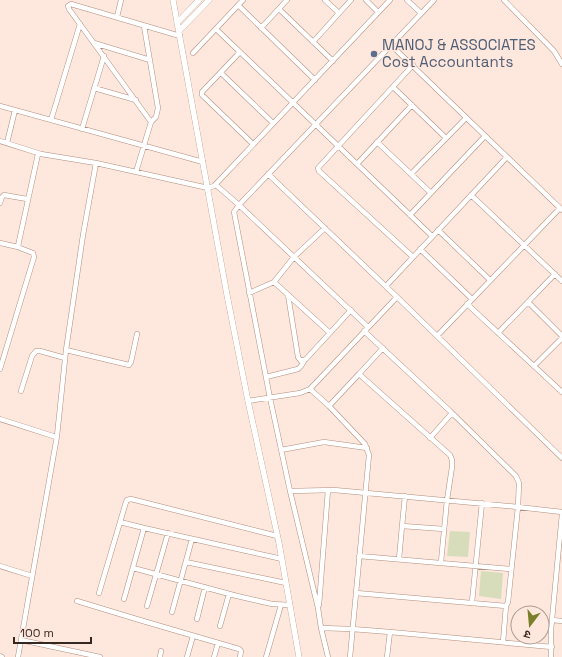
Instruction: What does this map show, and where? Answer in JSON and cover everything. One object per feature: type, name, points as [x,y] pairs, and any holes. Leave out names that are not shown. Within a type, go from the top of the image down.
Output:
[{"type":"street","points":[[117,17],[122,0]]},
{"type":"street","points":[[174,0],[179,34],[248,401],[282,560],[299,657]]},
{"type":"street","points":[[177,23],[199,0]]},
{"type":"street","points":[[179,34],[209,0]]},
{"type":"street","points":[[193,53],[243,0]]},
{"type":"street","points":[[261,28],[287,0]]},
{"type":"street","points":[[324,0],[339,13]]},
{"type":"street","points":[[313,42],[351,0]]},
{"type":"street","points":[[366,0],[378,12]]},
{"type":"street","points":[[0,141],[38,154],[96,163],[208,188],[216,185],[390,0]]},
{"type":"street","points":[[407,0],[421,13]]},
{"type":"street","points":[[328,657],[270,398],[248,293],[234,212],[268,174],[434,0]]},
{"type":"street","points":[[504,0],[554,51],[562,64]]},
{"type":"street","points":[[151,122],[69,9],[69,4],[144,26],[179,34]]},
{"type":"street","points":[[238,6],[314,80]]},
{"type":"street","points":[[279,9],[333,60]]},
{"type":"street","points":[[51,120],[80,24]]},
{"type":"street","points":[[136,172],[151,122],[156,117],[158,108],[144,26]]},
{"type":"street","points":[[216,29],[432,236]]},
{"type":"street","points":[[94,43],[150,60]]},
{"type":"street","points":[[391,45],[561,209],[524,245],[437,336]]},
{"type":"street","points":[[240,52],[202,92],[202,95],[253,144]]},
{"type":"street","points":[[82,129],[104,56]]},
{"type":"street","points":[[413,65],[318,168],[319,171],[413,257]]},
{"type":"street","points":[[221,73],[273,123]]},
{"type":"street","points":[[393,87],[446,138]]},
{"type":"street","points":[[94,88],[136,100]]},
{"type":"street","points":[[357,164],[412,105]]},
{"type":"street","points":[[0,106],[203,162]]},
{"type":"street","points":[[7,143],[15,110]]},
{"type":"street","points":[[411,174],[466,118]]},
{"type":"street","points":[[410,215],[485,136]]},
{"type":"street","points":[[377,142],[431,193]]},
{"type":"street","points":[[18,247],[27,199],[38,154]]},
{"type":"street","points":[[386,286],[507,157]]},
{"type":"street","points":[[18,657],[56,437],[66,350],[83,235],[96,163]]},
{"type":"street","points":[[268,174],[386,286],[562,458]]},
{"type":"street","points":[[216,185],[368,327]]},
{"type":"street","points":[[0,203],[4,195],[27,199]]},
{"type":"street","points":[[471,195],[562,281]]},
{"type":"street","points":[[248,293],[274,282],[294,257],[325,228]]},
{"type":"street","points":[[438,230],[490,280]]},
{"type":"street","points":[[0,243],[18,247],[33,253],[34,257],[0,369]]},
{"type":"street","points":[[420,249],[472,299]]},
{"type":"street","points":[[498,333],[555,274]]},
{"type":"street","points":[[274,282],[330,333]]},
{"type":"street","points":[[288,294],[298,357],[301,361],[304,361]]},
{"type":"street","points":[[248,401],[300,393],[310,389],[397,297]]},
{"type":"street","points":[[528,302],[562,337],[534,366]]},
{"type":"street","points":[[467,304],[562,392]]},
{"type":"street","points":[[266,377],[298,369],[351,310]]},
{"type":"street","points":[[364,331],[452,413],[517,478],[519,483],[518,506],[503,642]]},
{"type":"street","points":[[66,350],[129,365],[137,334]]},
{"type":"street","points":[[329,406],[383,348]]},
{"type":"street","points":[[21,391],[32,356],[36,351],[66,358]]},
{"type":"street","points":[[359,374],[430,438],[448,452],[452,460],[441,562]]},
{"type":"street","points":[[310,389],[329,406],[367,448],[369,455],[350,657]]},
{"type":"street","points":[[430,438],[452,413]]},
{"type":"street","points":[[0,419],[56,437]]},
{"type":"street","points":[[281,450],[324,442],[367,448]]},
{"type":"street","points":[[290,491],[328,490],[365,492],[518,506],[562,513],[552,620],[551,657]]},
{"type":"street","points":[[318,608],[328,490]]},
{"type":"street","points":[[399,559],[405,496]]},
{"type":"street","points":[[99,593],[127,500],[131,499],[277,536]]},
{"type":"street","points":[[472,602],[482,503]]},
{"type":"street","points":[[120,522],[282,560]]},
{"type":"street","points":[[402,526],[444,529]]},
{"type":"street","points":[[124,599],[144,528]]},
{"type":"street","points":[[147,606],[168,534]]},
{"type":"street","points":[[172,612],[192,539]]},
{"type":"street","points":[[359,556],[511,569]]},
{"type":"street","points":[[186,562],[286,583]]},
{"type":"street","points":[[0,566],[32,576]]},
{"type":"street","points":[[133,568],[229,594],[281,605],[290,605]]},
{"type":"street","points":[[555,584],[562,584]]},
{"type":"street","points":[[197,618],[206,587]]},
{"type":"street","points":[[356,593],[506,606]]},
{"type":"street","points":[[220,626],[229,594]]},
{"type":"street","points":[[77,601],[239,649],[241,651],[240,657]]},
{"type":"street","points":[[266,657],[281,605]]},
{"type":"street","points":[[552,620],[562,621]]},
{"type":"street","points":[[321,628],[390,632],[552,647]]},
{"type":"street","points":[[387,657],[390,632]]},
{"type":"street","points":[[187,657],[193,636]]},
{"type":"street","points":[[21,640],[100,657]]},
{"type":"street","points":[[214,657],[218,643]]},
{"type":"street","points":[[160,657],[161,651]]},
{"type":"green space","points":[[450,531],[470,532],[468,557],[447,556]]},
{"type":"green space","points":[[481,571],[503,573],[501,599],[479,596]]},
{"type":"place","name":"MANOJ & ASSOCIATES Cost Accountants","points":[[374,54]]}]
